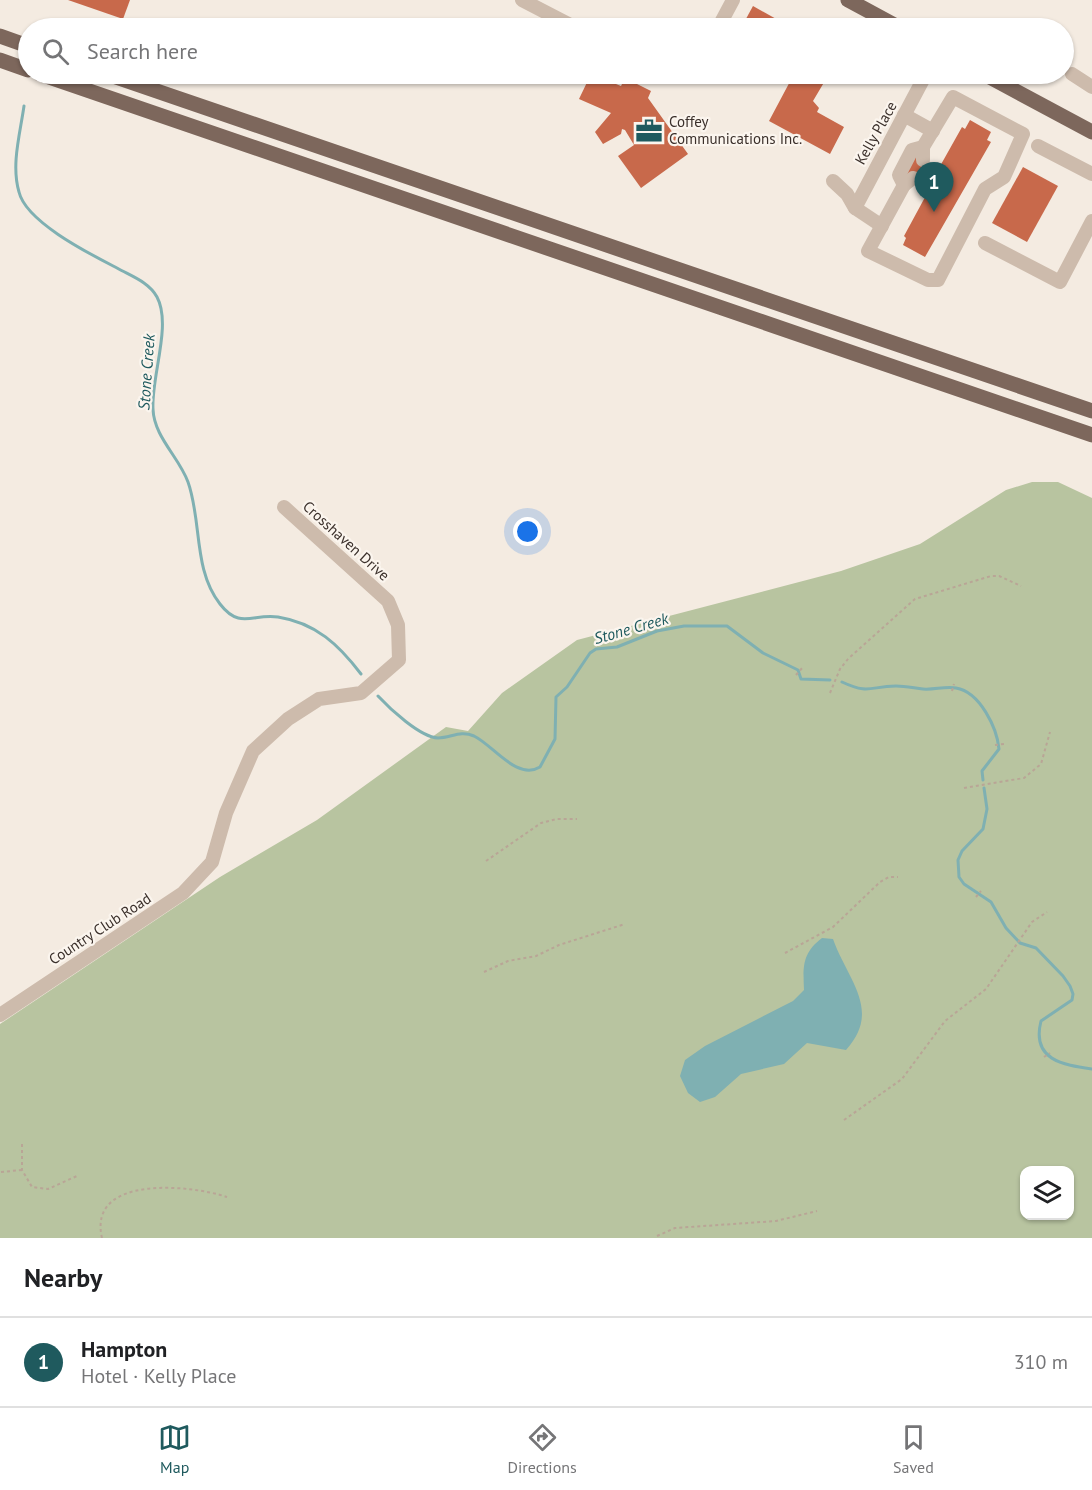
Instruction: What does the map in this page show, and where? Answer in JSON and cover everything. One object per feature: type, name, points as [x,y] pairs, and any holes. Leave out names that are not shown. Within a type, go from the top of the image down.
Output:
[{"type":"main road","points":[[848,0],[881,18]]},
{"type":"main road","points":[[0,36],[18,42]]},
{"type":"main road","points":[[0,60],[18,66]]},
{"type":"main road","points":[[69,84],[1092,435]]},
{"type":"main road","points":[[136,84],[1092,411]]},
{"type":"main road","points":[[1003,84],[1092,132]]},
{"type":"street","points":[[522,0],[557,18]]},
{"type":"street","points":[[724,18],[734,0]]},
{"type":"street","points":[[1074,75],[1092,87]]},
{"type":"street","name":"Kelly Place","points":[[855,208],[921,84]]},
{"type":"street","points":[[953,97],[1023,134],[1004,177],[985,189],[938,280],[927,280],[868,251],[909,181],[899,175],[912,150],[923,153],[933,130],[953,97]]},
{"type":"street","points":[[904,115],[933,130]]},
{"type":"street","points":[[1038,146],[1092,174]]},
{"type":"street","points":[[833,181],[847,194],[855,208],[882,226]]},
{"type":"street","points":[[985,243],[1060,282],[1092,221]]},
{"type":"street","name":"Crosshaven Drive","points":[[212,862],[226,813],[253,751],[288,719],[319,699],[361,693],[399,660],[398,625],[388,601],[284,507]]},
{"type":"street","name":"Country Club Road","points":[[0,1015],[183,893],[212,862]]},
{"type":"path","points":[[830,693],[840,669],[848,659],[923,595],[991,576],[999,576],[1021,586]]},
{"type":"path","points":[[796,675],[803,667]]},
{"type":"path","points":[[952,691],[954,684]]},
{"type":"path","points":[[964,788],[1014,781],[1034,771],[1046,755],[1050,732]]},
{"type":"path","points":[[995,745],[1004,744]]},
{"type":"path","points":[[486,861],[541,823],[557,819],[577,819]]},
{"type":"path","points":[[785,953],[833,927],[880,882],[889,877],[898,877]]},
{"type":"path","points":[[976,897],[981,891]]},
{"type":"path","points":[[844,1120],[902,1079],[945,1022],[993,980],[1020,937],[1039,915],[1047,912]]},
{"type":"path","points":[[484,972],[508,961],[536,956],[559,945],[625,924]]},
{"type":"path","points":[[1044,1057],[1050,1053]]},
{"type":"path","points":[[22,1144],[22,1170],[29,1183],[38,1189],[48,1189],[77,1176]]},
{"type":"path","points":[[1,1172],[22,1170]]},
{"type":"path","points":[[102,1238],[101,1217],[109,1204],[127,1194],[140,1190],[190,1188],[228,1197]]},
{"type":"path","points":[[657,1236],[675,1228],[776,1221],[817,1211]]},
{"type":"green space","points":[[1032,482],[1058,482],[1092,498],[1092,1238],[0,1238],[0,1024],[220,877],[317,820],[446,727],[468,731],[502,693],[577,640],[841,571],[920,544],[1006,490]]},
{"type":"water","points":[[822,938],[833,939],[859,995],[862,1008],[861,1022],[846,1050],[807,1043],[784,1064],[741,1074],[715,1097],[700,1102],[688,1093],[680,1076],[685,1060],[705,1046],[793,1001],[804,990],[804,967],[807,955]]},
{"type":"building","points":[[68,0],[130,0],[123,18]]},
{"type":"building","points":[[753,6],[774,18],[746,18]]},
{"type":"building","name":"Coffey Communications Inc.","points":[[586,84],[621,86],[622,84],[637,84],[651,91],[648,98],[688,154],[641,188],[618,156],[634,145],[625,130],[622,129],[621,134],[603,144],[595,132],[611,113],[579,99]]},
{"type":"building","points":[[789,84],[823,84],[813,101],[819,108],[817,112],[844,127],[830,154],[769,121]]},
{"type":"building","points":[[970,120],[991,132],[987,140],[991,142],[925,257],[903,245],[906,238],[904,236],[930,188],[905,174],[915,155],[939,168],[962,127],[965,129]]},
{"type":"building","points":[[1023,167],[1058,186],[1027,242],[992,223]]},
{"type":"waterway","name":"Stone Creek","points":[[24,106],[16,171],[19,192],[24,203],[33,215],[60,236],[139,280],[157,297],[161,309],[162,336],[153,396],[154,419],[162,438],[188,482],[202,561],[211,591],[227,612],[234,616],[247,619],[278,617],[304,624],[315,630],[335,645],[361,674]]},
{"type":"waterway","name":"Stone Creek","points":[[378,696],[398,715],[423,733],[438,738],[469,734],[481,740],[514,766],[531,770],[540,767],[555,739],[556,697],[567,687],[590,653],[596,649],[617,647],[657,631],[684,626],[727,626],[763,653],[798,670],[801,679],[830,680]]},
{"type":"waterway","name":"Stone Creek","points":[[842,682],[865,689],[887,686],[927,689],[956,688],[973,696],[991,722],[999,749],[982,771],[983,780]]},
{"type":"waterway","name":"Stone Creek","points":[[984,788],[987,809],[983,829],[962,851],[958,860],[959,877],[964,884],[991,902],[1006,928],[1020,943],[1036,948],[1070,986],[1073,994],[1072,1000],[1041,1021],[1039,1034],[1041,1044],[1045,1052],[1060,1062],[1092,1069]]},
{"type":"place","name":"Coffey Communications Inc.","points":[[649,131]]},
{"type":"place","name":"Hampton","points":[[934,212]]}]
